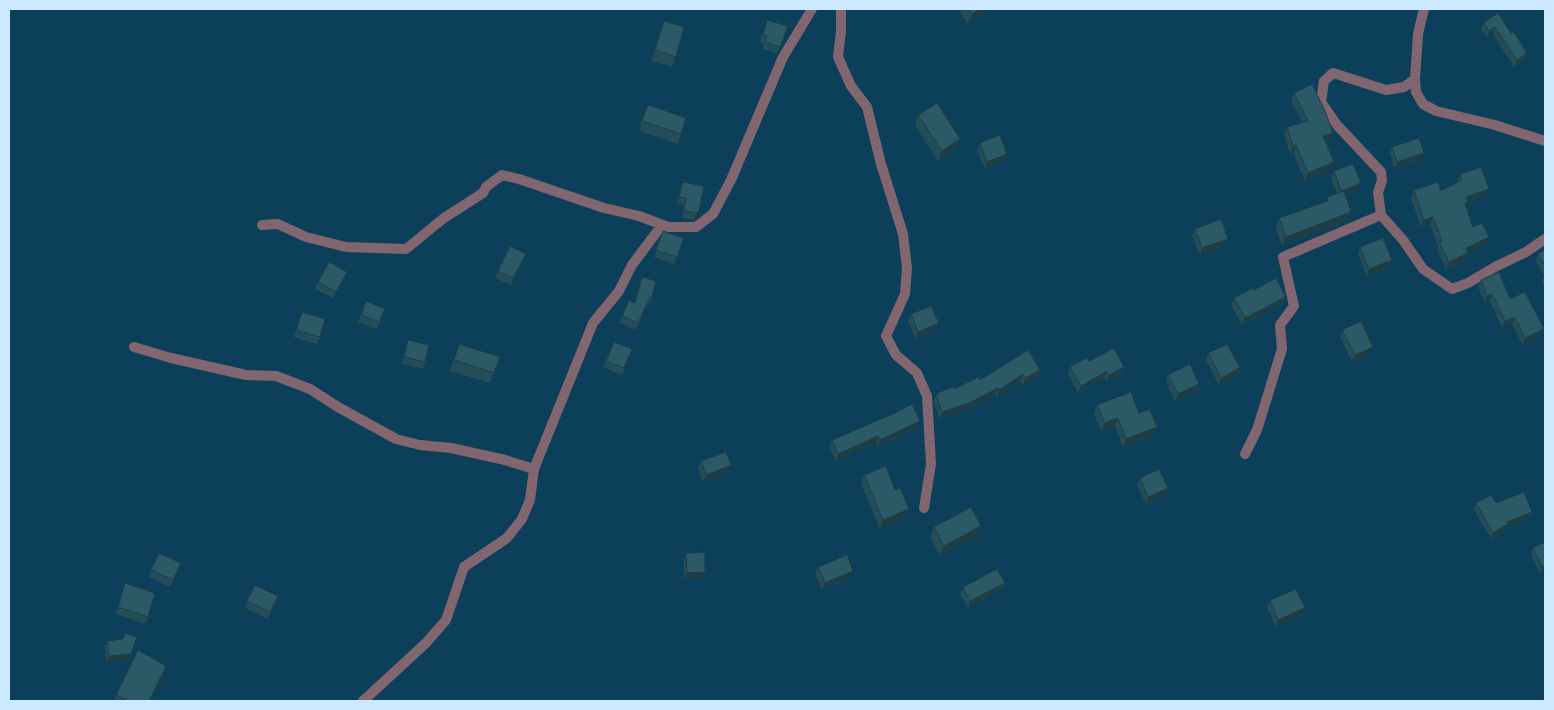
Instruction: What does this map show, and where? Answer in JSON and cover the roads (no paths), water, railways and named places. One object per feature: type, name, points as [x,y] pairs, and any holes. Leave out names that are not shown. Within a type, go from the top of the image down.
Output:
[{"type":"street","points":[[262,225],[278,224],[306,237],[346,247],[406,249],[444,218],[483,192],[486,187],[502,176],[519,179],[604,208],[639,216],[668,228],[696,227],[713,214],[730,180],[783,57],[812,9]]},
{"type":"street","points":[[841,9],[838,57],[851,86],[867,107],[881,164],[903,234],[907,268],[906,294],[886,336],[896,355],[917,373],[927,396],[931,464],[924,508]]},
{"type":"street","points":[[1424,9],[1418,34],[1415,79],[1416,92],[1422,104],[1436,111],[1495,125],[1545,141]]},
{"type":"street","points":[[1415,79],[1404,87],[1386,90],[1333,73],[1324,81],[1322,102],[1337,125],[1381,172],[1382,181],[1378,192],[1382,216],[1403,240],[1423,269],[1452,289],[1468,283],[1526,252],[1545,239]]},
{"type":"street","points":[[1245,454],[1257,430],[1282,349],[1280,325],[1294,306],[1283,257],[1382,216]]},
{"type":"street","points":[[363,701],[426,643],[446,620],[464,567],[507,538],[522,519],[530,500],[534,469],[593,323],[619,291],[632,265],[662,225]]},
{"type":"street","points":[[134,346],[171,358],[246,375],[276,376],[310,389],[396,439],[420,445],[451,448],[505,460],[534,469]]}]
